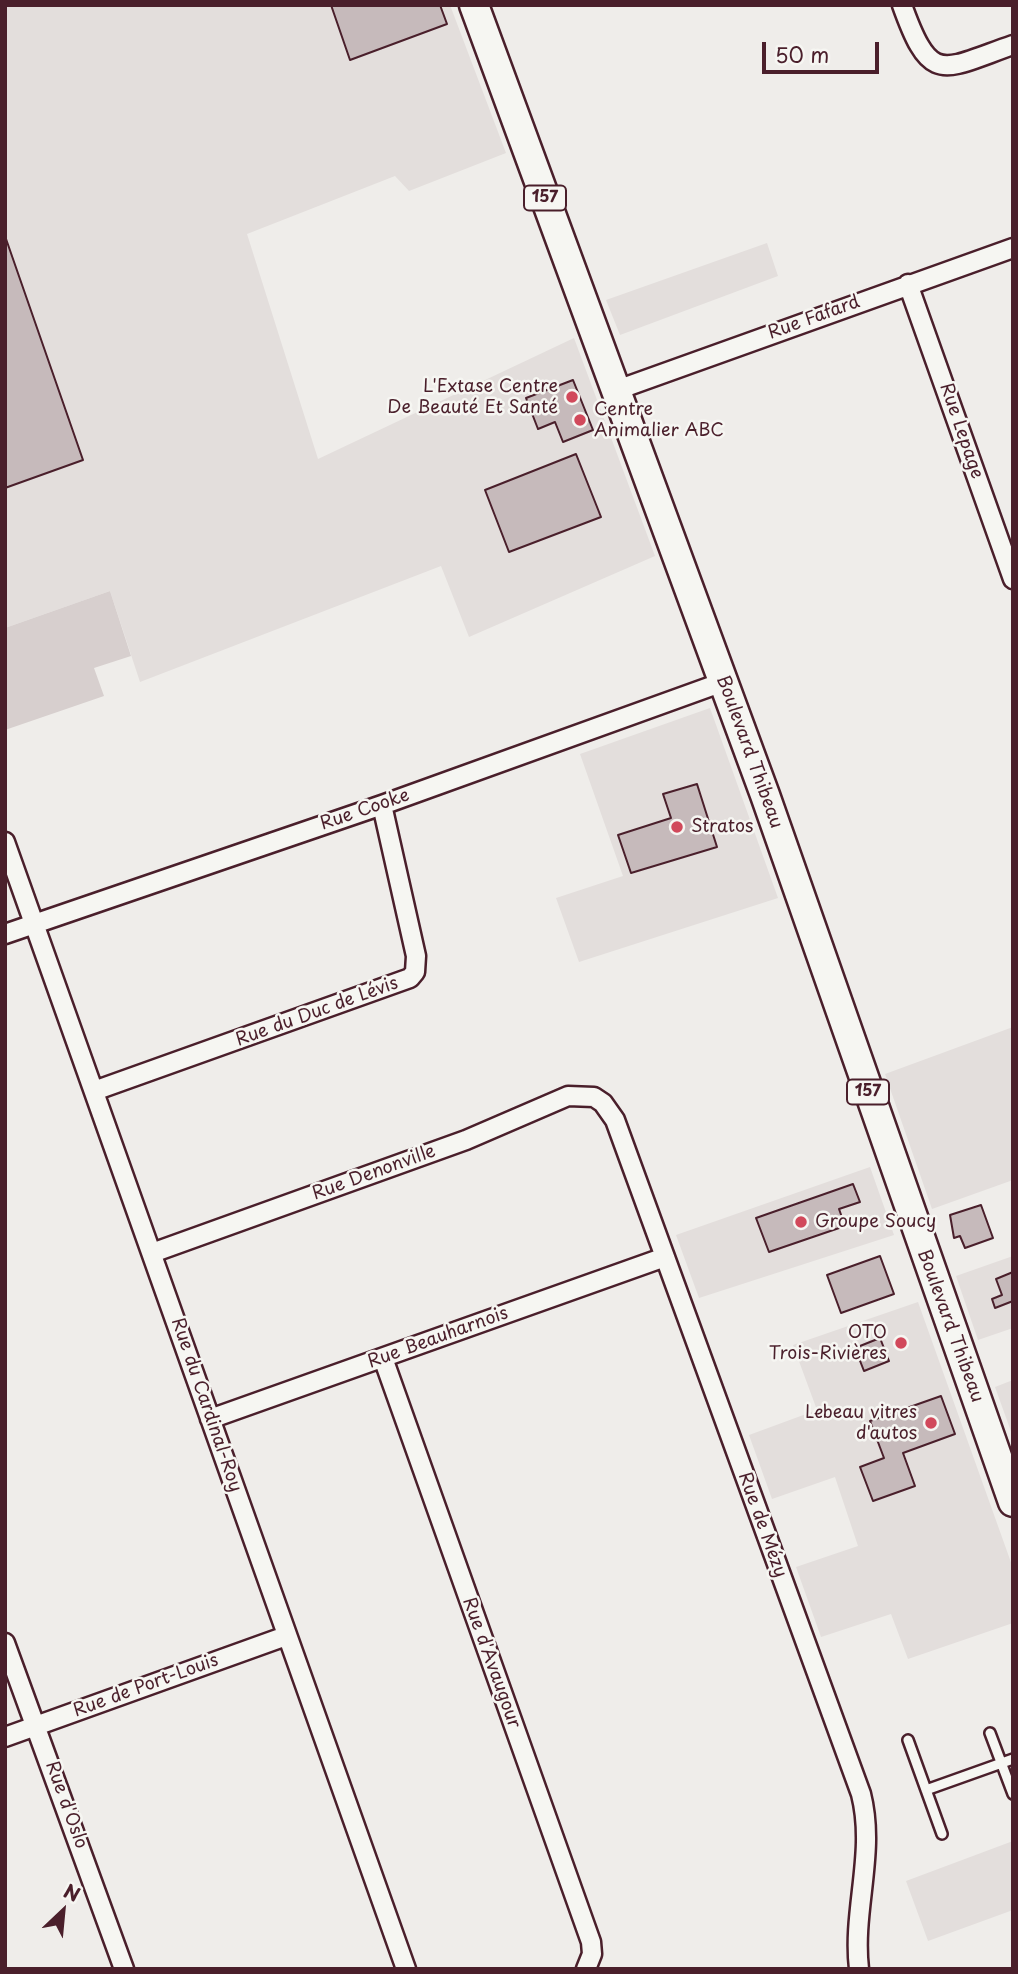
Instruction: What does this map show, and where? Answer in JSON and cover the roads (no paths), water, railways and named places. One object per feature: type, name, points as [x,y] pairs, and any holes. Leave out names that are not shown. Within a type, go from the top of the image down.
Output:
[{"type":"main road","name":"Boulevard Thibeau","points":[[474,5],[723,682],[1013,1502]]},
{"type":"street","points":[[902,5],[921,52],[940,65],[955,65],[1013,45]]},
{"type":"street","name":"Rue Fafard","points":[[617,390],[1013,248]]},
{"type":"street","name":"Rue Lepage","points":[[908,284],[1013,579]]},
{"type":"street","name":"Rue Cooke","points":[[5,934],[382,805],[723,682]]},
{"type":"street","name":"Rue du Duc de Lévis","points":[[94,1091],[410,978],[415,972],[416,956],[382,805]]},
{"type":"street","name":"Rue du Cardinal-Roy","points":[[6,845],[406,1969]]},
{"type":"street","name":"Rue Denonville","points":[[152,1254],[466,1140],[568,1096],[594,1097]]},
{"type":"street","name":"Rue de Mézy","points":[[594,1097],[603,1102],[615,1120],[860,1794],[868,1834],[859,1969]]},
{"type":"street","name":"Rue Beauharnois","points":[[211,1419],[665,1257]]},
{"type":"street","name":"Rue d'Avaugour","points":[[383,1358],[591,1942],[592,1954],[586,1969]]},
{"type":"street","name":"Rue de Port-Louis","points":[[5,1737],[286,1636]]},
{"type":"street","name":"Rue d'Oslo","points":[[5,1643],[124,1969]]},
{"type":"lane","points":[[990,1733],[1013,1794]]},
{"type":"lane","points":[[908,1740],[942,1834]]},
{"type":"lane","points":[[926,1790],[1013,1759]]},
{"type":"place","name":"L'Extase Centre De Beauté Et Santé","points":[[572,397]]},
{"type":"place","name":"Centre Animalier ABC","points":[[580,420]]},
{"type":"place","name":"Stratos","points":[[677,827]]},
{"type":"place","name":"Groupe Soucy","points":[[801,1222]]},
{"type":"place","name":"OTO Trois-Rivières","points":[[901,1343]]},
{"type":"place","name":"Lebeau vitres d'autos","points":[[931,1423]]}]
